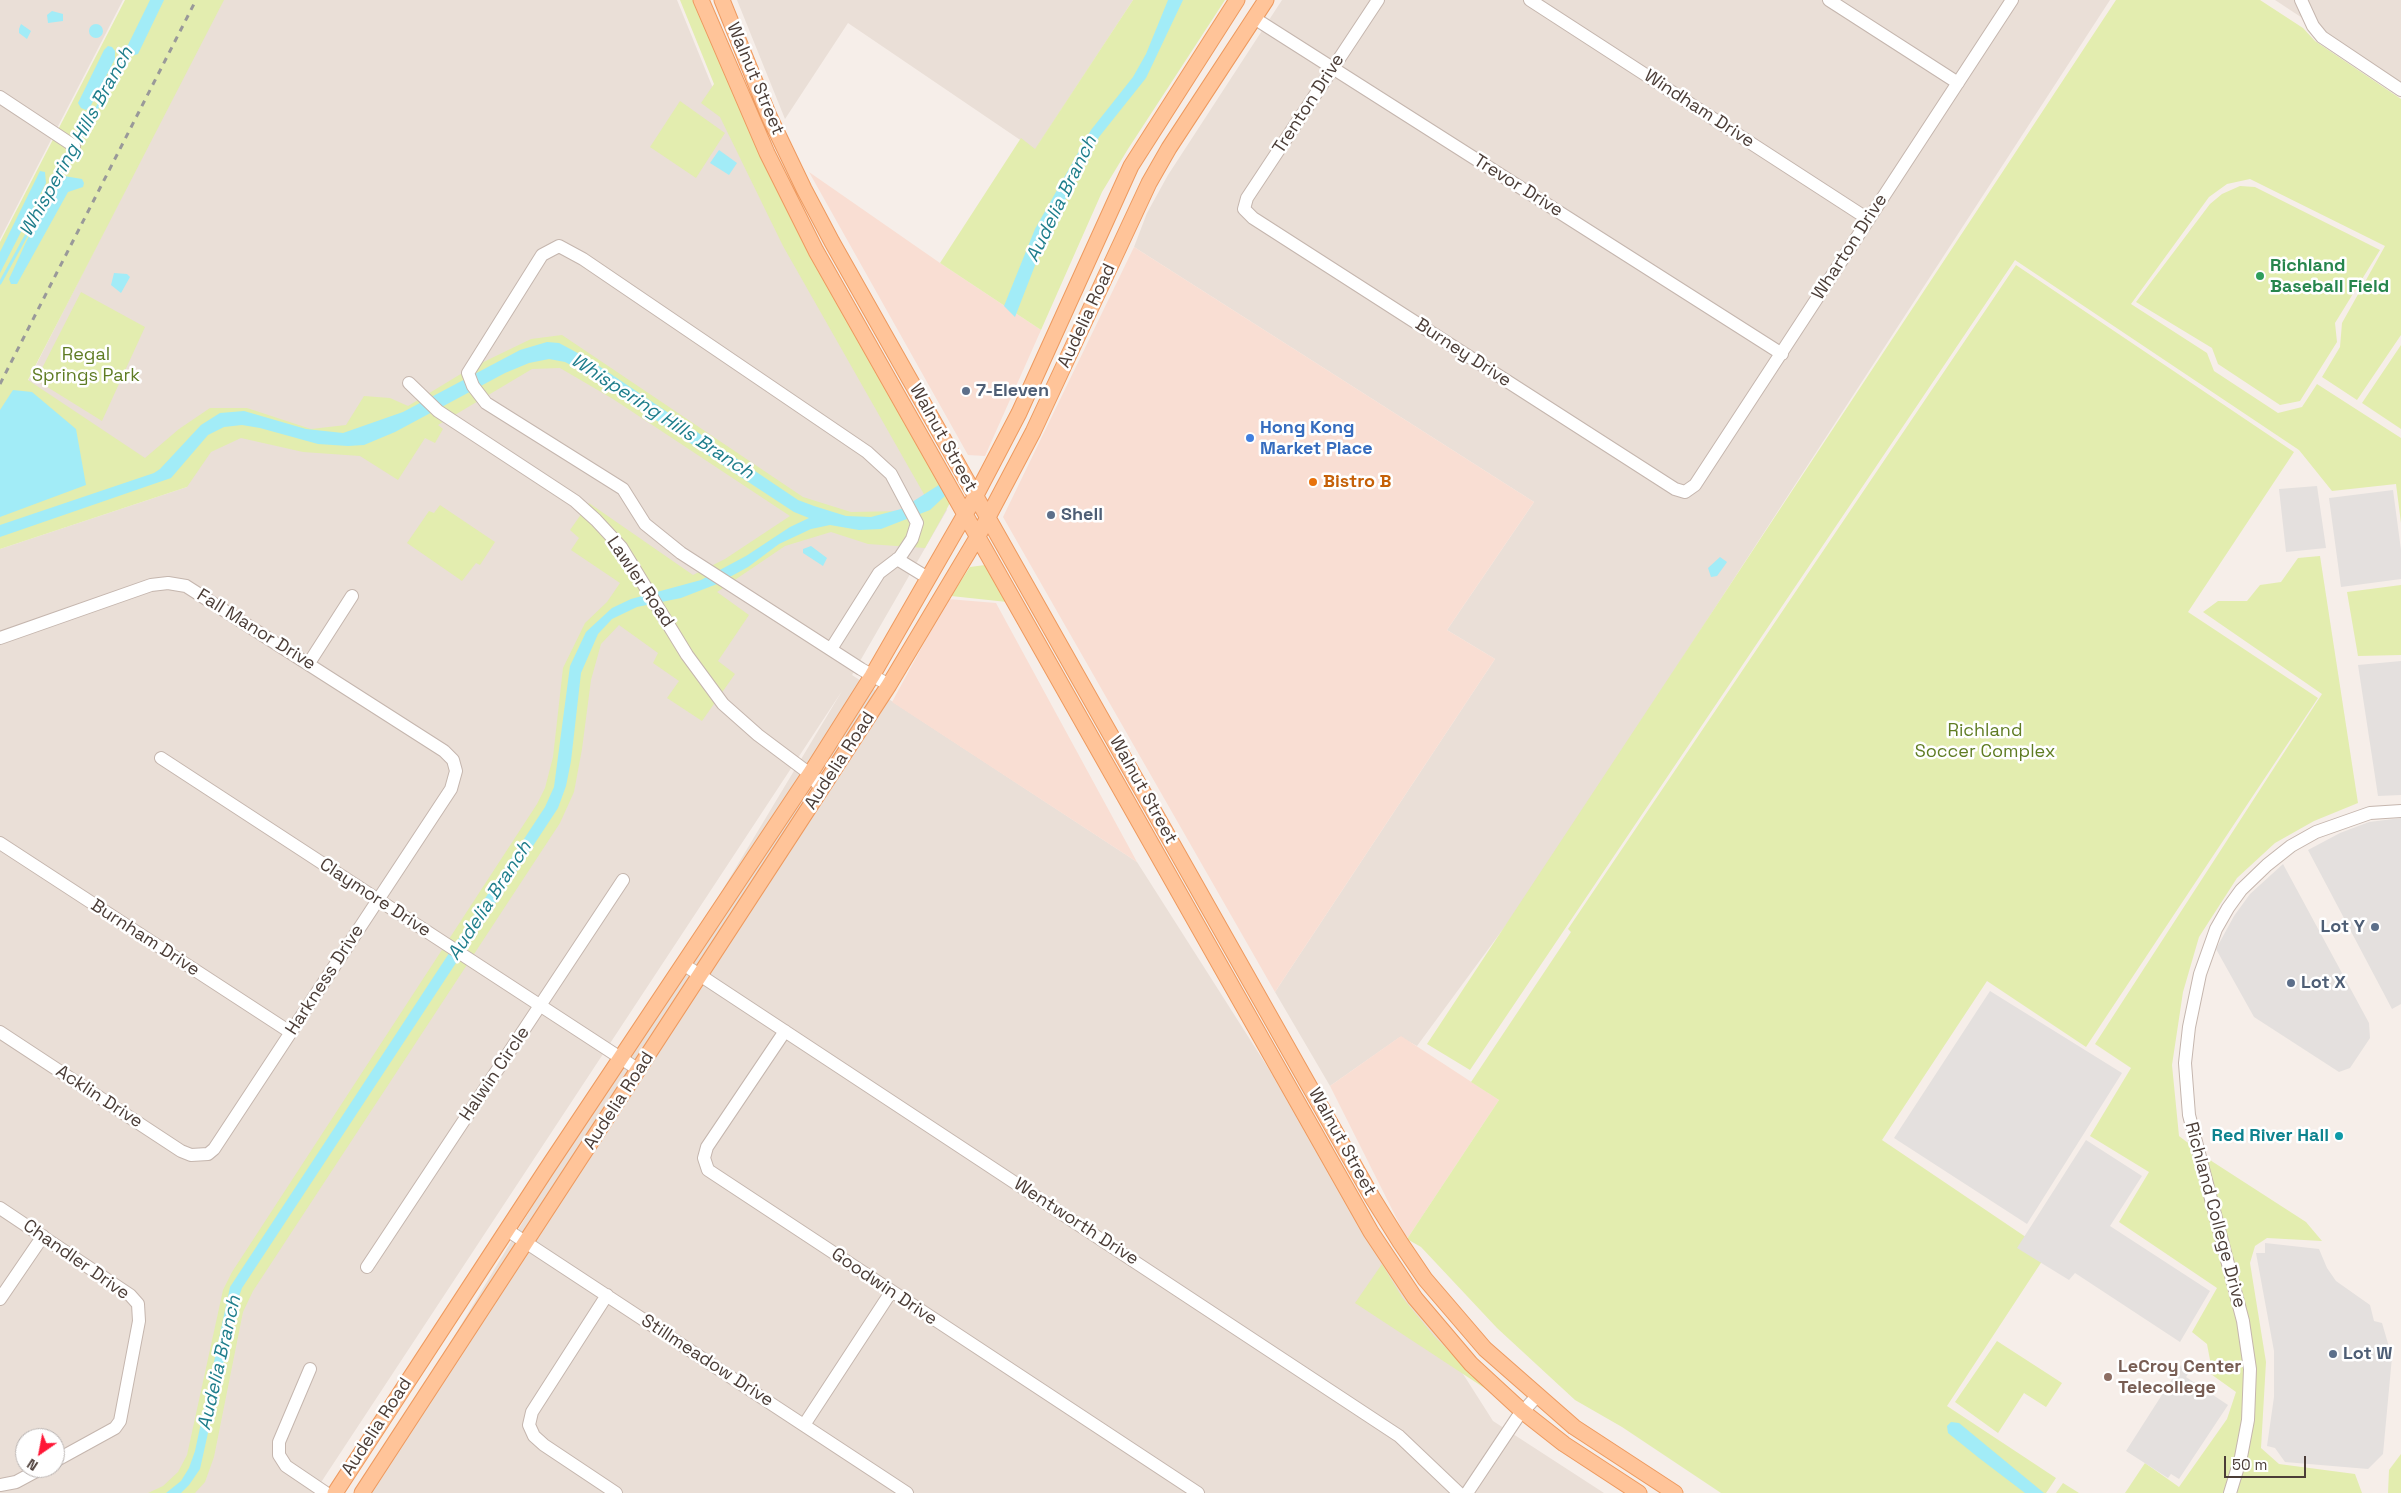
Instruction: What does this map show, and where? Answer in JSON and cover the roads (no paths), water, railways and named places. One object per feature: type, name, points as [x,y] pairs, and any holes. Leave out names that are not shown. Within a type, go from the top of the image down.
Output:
[{"type":"main road","name":"Walnut Street","points":[[701,0],[767,153],[816,251],[1371,1232],[1415,1298],[1471,1364],[1522,1411],[1564,1444],[1639,1493]]},
{"type":"main road","name":"Walnut Street","points":[[722,0],[770,116],[804,189],[975,497],[1372,1197],[1425,1279],[1485,1349],[1574,1427],[1675,1493]]},
{"type":"main road","name":"Audelia Road","points":[[362,1493],[701,976],[889,685],[978,536],[1033,432],[1149,182],[1169,148],[1266,0]]},
{"type":"main road","name":"Audelia Road","points":[[334,1493],[506,1230],[810,774],[872,676],[975,497],[1019,413],[1131,166],[1235,2]]},
{"type":"main road","points":[[1235,2],[1254,18]]},
{"type":"main road","points":[[1098,239],[1117,250]]},
{"type":"main road","points":[[1146,834],[1163,826]]},
{"type":"main road","points":[[1239,999],[1256,990]]},
{"type":"main road","points":[[1323,1150],[1343,1166],[1364,1198],[1372,1197]]},
{"type":"street","name":"Trenton Drive","points":[[1244,209],[1247,198],[1378,0]]},
{"type":"street","name":"Windham Drive","points":[[1530,0],[1868,218]]},
{"type":"street","points":[[1829,0],[1958,83]]},
{"type":"street","name":"Wharton Drive","points":[[1685,492],[1695,485],[2012,0]]},
{"type":"street","points":[[2301,0],[2313,26],[2322,37],[2401,90]]},
{"type":"street","name":"Trevor Drive","points":[[1254,18],[1782,354]]},
{"type":"street","points":[[0,97],[74,146]]},
{"type":"street","name":"Burney Drive","points":[[1244,209],[1253,218],[1675,488],[1685,492]]},
{"type":"street","points":[[829,648],[879,572],[897,559],[912,539],[917,523],[890,474],[867,452],[583,259],[559,246],[542,255],[468,373],[470,380],[484,400],[624,489],[645,524],[681,553],[872,676],[889,685]]},
{"type":"street","name":"Lawler Road","points":[[409,383],[438,412],[575,501],[596,520],[621,547],[687,655],[723,704],[758,735],[810,774],[822,790]]},
{"type":"street","points":[[897,559],[928,578]]},
{"type":"street","name":"Fall Manor Drive","points":[[0,638],[152,585],[168,583],[186,586],[444,751],[453,760],[456,772]]},
{"type":"street","points":[[309,663],[352,596]]},
{"type":"street","name":"Claymore Drive","points":[[161,758],[639,1070]]},
{"type":"street","name":"Harkness Drive","points":[[201,1156],[208,1154],[214,1149],[451,789],[456,772]]},
{"type":"street","name":"Richland College Drive","points":[[2230,1493],[2241,1457],[2248,1420],[2250,1369],[2243,1321],[2189,1115],[2185,1063],[2189,1027],[2200,974],[2216,929],[2228,908],[2241,890],[2273,860],[2291,846],[2316,832],[2351,818],[2370,813],[2401,812]]},
{"type":"street","name":"Burnham Drive","points":[[0,843],[290,1032]]},
{"type":"street","name":"Halwin Circle","points":[[366,1267],[623,880]]},
{"type":"street","name":"Wentworth Drive","points":[[683,964],[1399,1436],[1459,1493]]},
{"type":"street","name":"Goodwin Drive","points":[[785,1030],[707,1147],[704,1158],[708,1170],[1198,1493]]},
{"type":"street","name":"Acklin Drive","points":[[0,1032],[182,1151],[201,1156]]},
{"type":"street","name":"Chandler Drive","points":[[0,1208],[130,1295],[138,1304],[140,1315],[120,1421],[115,1428],[65,1456]]},
{"type":"street","name":"Stillmeadow Drive","points":[[506,1230],[907,1493]]},
{"type":"street","points":[[0,1299],[43,1236]]},
{"type":"street","points":[[804,1426],[891,1292]]},
{"type":"street","points":[[607,1295],[532,1412],[529,1425],[534,1436],[544,1446],[616,1493]]},
{"type":"street","points":[[310,1369],[279,1442],[278,1454],[286,1466],[326,1493]]},
{"type":"street","points":[[1467,1493],[1522,1411],[1537,1396]]},
{"type":"street","points":[[0,1485],[16,1482],[23,1478]]},
{"type":"water","points":[[150,0],[164,0],[138,54],[128,57],[125,54],[126,49]]},
{"type":"water","name":"Audelia Branch","points":[[1168,0],[1183,0],[1146,78],[1099,137],[1048,232],[1015,317],[1004,306],[1035,229],[1091,130],[1133,77],[1146,54]]},
{"type":"water","points":[[52,11],[63,14],[63,21],[48,23],[47,15]]},
{"type":"water","points":[[21,24],[31,31],[27,39],[19,33]]},
{"type":"water","points":[[93,24],[99,24],[103,31],[99,38],[93,38],[89,34],[89,28]]},
{"type":"water","points":[[108,46],[112,47],[115,51],[115,59],[90,107],[86,110],[81,108],[78,103],[104,50]]},
{"type":"water","points":[[719,150],[737,163],[729,175],[710,163]]},
{"type":"water","points":[[40,171],[45,172],[46,183],[0,273],[0,252]]},
{"type":"water","points":[[64,176],[82,179],[83,187],[68,192],[17,284],[11,284],[9,279],[55,182]]},
{"type":"water","points":[[114,273],[127,274],[130,277],[121,293],[111,285]]},
{"type":"water","name":"Audelia Branch","points":[[547,342],[559,343],[587,358],[798,500],[846,516],[871,517],[901,509],[942,483],[947,494],[930,510],[881,529],[859,530],[830,525],[811,529],[779,544],[748,567],[717,584],[681,598],[637,607],[612,619],[598,634],[581,673],[571,761],[566,786],[558,808],[242,1288],[237,1302],[200,1469],[181,1493],[166,1493],[181,1481],[189,1468],[195,1451],[230,1287],[545,807],[554,787],[570,666],[586,632],[612,608],[631,599],[701,580],[746,556],[790,527],[809,518],[794,512],[586,373],[565,362],[549,359],[529,363],[505,373],[395,432],[364,445],[318,444],[260,428],[242,425],[224,427],[208,435],[171,478],[0,537],[0,525],[154,473],[201,425],[220,413],[244,411],[306,429],[343,433],[403,412],[520,350]]},
{"type":"water","points":[[13,390],[32,392],[76,429],[86,485],[0,517],[0,410]]},
{"type":"water","points":[[811,546],[827,558],[823,566],[803,553],[803,549]]},
{"type":"water","points":[[1720,557],[1727,562],[1717,576],[1711,577],[1708,568]]},
{"type":"water","points":[[1951,1422],[1959,1423],[2044,1493],[2025,1493],[1979,1458],[1948,1433],[1947,1426]]},
{"type":"waterway","name":"Whispering Hills Branch","points":[[57,180],[128,52]]},
{"type":"waterway","name":"Whispering Hills Branch","points":[[0,283],[43,205]]},
{"type":"railway","points":[[0,384],[196,0]]},
{"type":"place","name":"Richland Baseball Field","points":[[2260,276]]},
{"type":"place","name":"7-Eleven","points":[[966,391]]},
{"type":"place","name":"Hong Kong Market Place","points":[[1250,438]]},
{"type":"place","name":"Bistro B","points":[[1313,482]]},
{"type":"place","name":"Shell","points":[[1051,515]]},
{"type":"place","name":"Lot Y","points":[[2375,927]]},
{"type":"place","name":"Lot X","points":[[2291,983]]},
{"type":"place","name":"Red River Hall","points":[[2339,1136]]},
{"type":"place","name":"Lot W","points":[[2333,1354]]},
{"type":"place","name":"LeCroy Center Telecollege","points":[[2108,1377]]},
{"type":"park label","name":"Regal Springs Park","points":[[86,365]]},
{"type":"park label","name":"Richland Soccer Complex","points":[[1985,741]]}]
